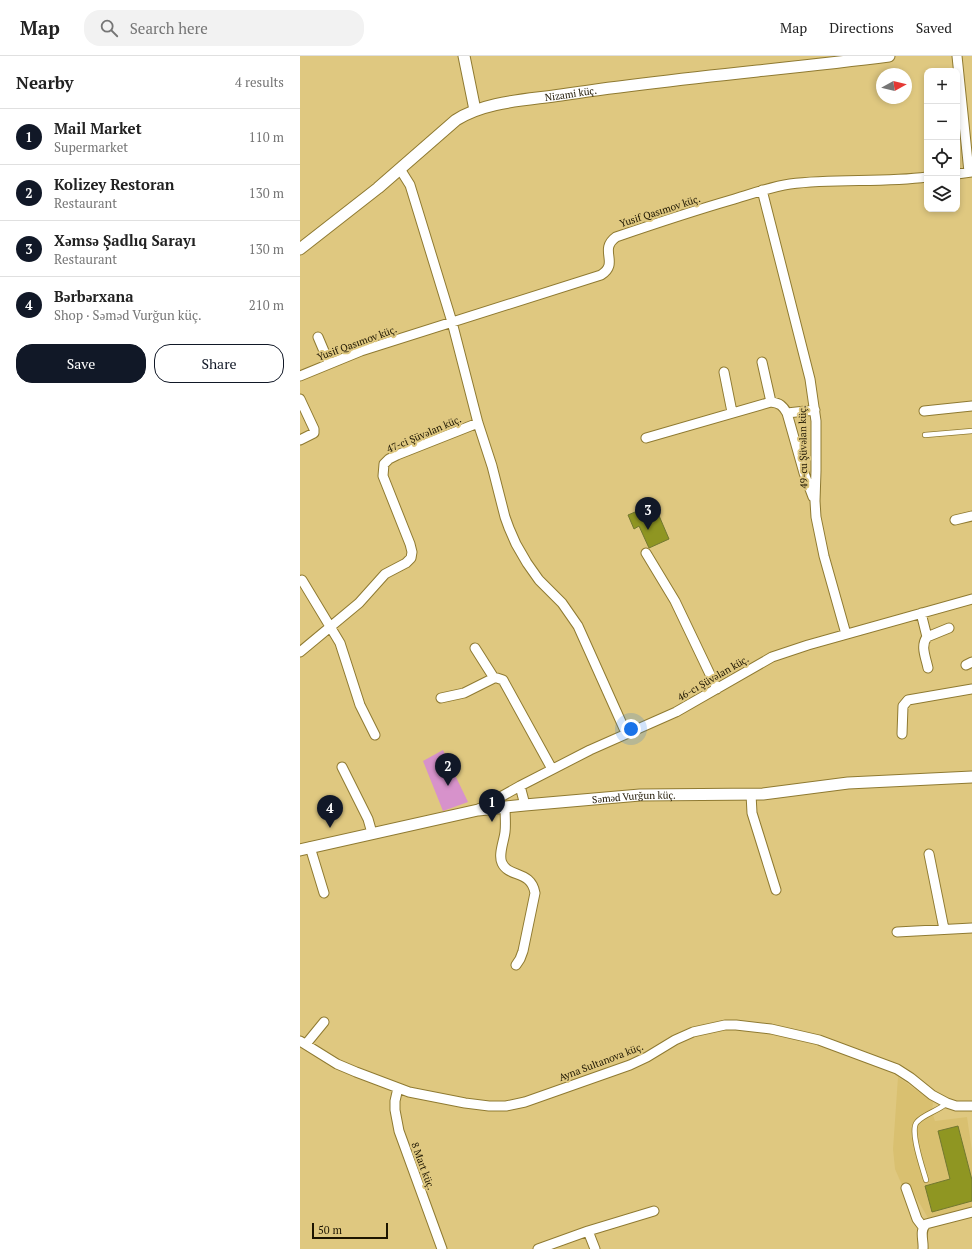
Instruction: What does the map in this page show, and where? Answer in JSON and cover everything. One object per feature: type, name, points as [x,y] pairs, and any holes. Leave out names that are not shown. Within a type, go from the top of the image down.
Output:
[{"type":"street","points":[[464,56],[475,110]]},
{"type":"street","name":"Nizami küç.","points":[[300,249],[358,204],[456,120],[475,110],[502,104],[589,90],[889,56]]},
{"type":"street","points":[[957,56],[971,172],[960,174]]},
{"type":"street","points":[[400,169],[410,185],[452,322],[478,423],[498,485],[505,517],[516,544],[527,563],[539,580],[562,603],[578,626],[626,733]]},
{"type":"street","name":"Yusif Qasımov küç.","points":[[300,376],[360,351],[601,275],[607,271],[610,266],[608,245],[611,240],[616,237],[762,190],[789,184],[818,181],[904,180],[924,177]]},
{"type":"street","name":"49-cu Şüvəlan küç.","points":[[762,190],[810,379],[815,410],[815,501],[820,539],[846,634]]},
{"type":"street","points":[[318,337],[329,363]]},
{"type":"street","points":[[762,362],[771,402]]},
{"type":"street","points":[[724,372],[732,412]]},
{"type":"street","points":[[300,399],[314,429],[314,432],[300,440]]},
{"type":"street","points":[[646,438],[732,412],[771,402],[777,403],[782,406],[787,414],[804,473],[815,501]]},
{"type":"street","points":[[924,411],[972,406]]},
{"type":"street","points":[[787,414],[815,410]]},
{"type":"street","name":"47-ci Şüvəlan küç.","points":[[300,652],[359,603],[385,574],[406,563],[410,558],[412,552],[410,544],[384,476],[384,464],[389,459],[397,455],[478,423]]},
{"type":"street","points":[[955,520],[972,516]]},
{"type":"street","points":[[646,553],[675,601],[717,689]]},
{"type":"street","points":[[302,580],[340,643],[360,705],[375,735]]},
{"type":"street","name":"46-cı Şüvəlan küç.","points":[[478,810],[520,786],[590,750],[671,714],[772,657],[972,598]]},
{"type":"street","points":[[921,613],[927,637]]},
{"type":"street","points":[[928,668],[923,642],[927,637],[949,628]]},
{"type":"street","points":[[475,648],[494,678]]},
{"type":"street","points":[[442,698],[464,693],[494,678],[503,680],[552,769]]},
{"type":"street","points":[[902,734],[904,706],[908,700],[972,689]]},
{"type":"street","points":[[342,767],[368,820],[372,833]]},
{"type":"street","name":"Səməd Vurğun küç.","points":[[305,849],[478,810],[505,807],[640,795],[772,793],[848,783],[972,777]]},
{"type":"street","points":[[520,786],[525,805]]},
{"type":"street","points":[[751,794],[752,813],[776,890]]},
{"type":"street","points":[[505,807],[505,832],[501,861],[510,870],[530,880],[535,893],[523,951],[516,965]]},
{"type":"street","points":[[305,849],[324,893]]},
{"type":"street","points":[[929,854],[944,929]]},
{"type":"street","points":[[897,932],[972,928]]},
{"type":"street","points":[[303,1042],[324,1022]]},
{"type":"street","name":"Ayna Sultanova küç.","points":[[303,1042],[337,1064],[398,1088],[465,1103],[498,1107],[514,1105],[630,1065],[647,1057],[675,1040],[693,1032],[736,1024],[771,1029],[808,1037],[888,1065],[904,1073],[932,1095],[946,1103],[956,1106],[972,1106]]},
{"type":"street","name":"8 Mart küç.","points":[[398,1088],[395,1101],[395,1110],[399,1131],[442,1249]]},
{"type":"street","points":[[906,1188],[917,1219],[923,1227],[923,1249]]},
{"type":"street","points":[[538,1249],[588,1231],[654,1211]]},
{"type":"street","points":[[923,1227],[930,1222],[972,1212]]},
{"type":"street","points":[[588,1231],[595,1249]]},
{"type":"lane","points":[[925,436],[972,431]]},
{"type":"lane","points":[[926,1180],[914,1135],[914,1126],[917,1121],[942,1108],[946,1103]]},
{"type":"shaded area","points":[[443,750],[468,802],[443,811],[423,761]]},
{"type":"shaded area","points":[[898,1077],[933,1102],[932,1112],[935,1121],[967,1117],[972,1151],[972,1207],[928,1218],[908,1183],[902,1185],[895,1169],[893,1149]]},
{"type":"building","points":[[654,504],[669,539],[649,548],[639,526],[634,529],[628,515]]},
{"type":"building","points":[[958,1126],[972,1180],[972,1201],[932,1212],[925,1186],[950,1179],[938,1131]]},
{"type":"place","name":"Xəmsə Şadlıq Sarayı","points":[[648,530]]},
{"type":"place","name":"Kolizey Restoran","points":[[448,786]]},
{"type":"place","name":"Mail Market","points":[[492,822]]},
{"type":"place","name":"Bərbərxana","points":[[330,828]]}]
